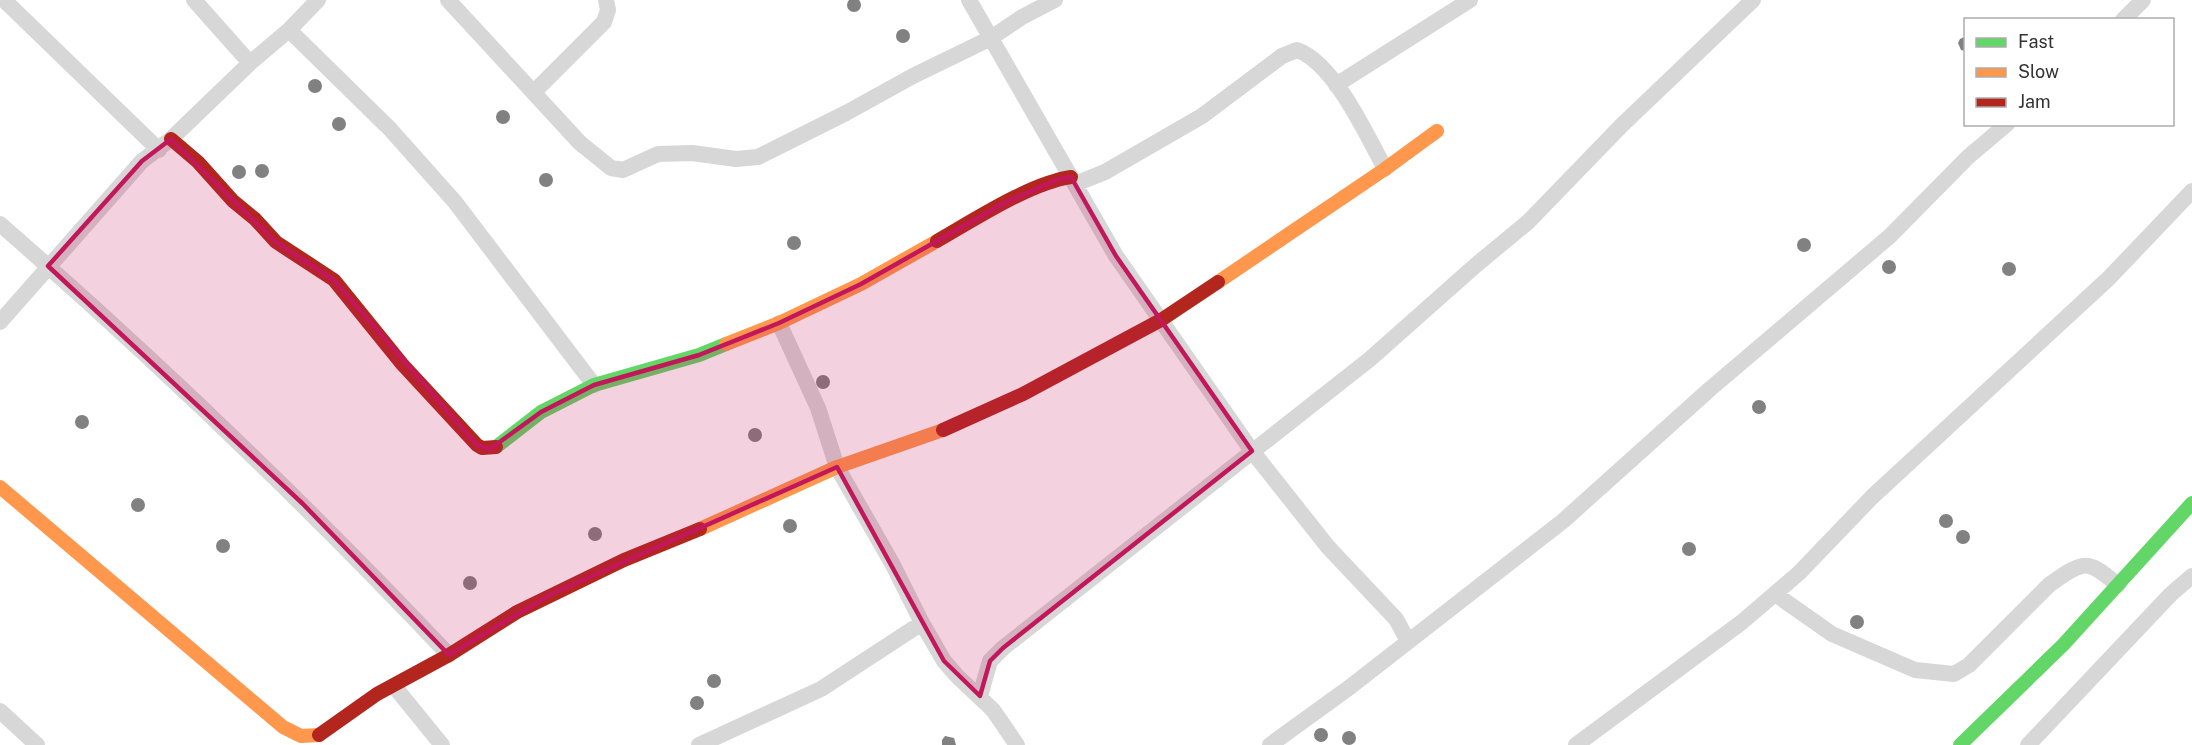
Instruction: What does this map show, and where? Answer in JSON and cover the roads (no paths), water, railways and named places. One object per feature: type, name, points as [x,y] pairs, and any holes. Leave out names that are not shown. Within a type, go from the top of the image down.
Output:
[{"type":"street","points":[[4,0],[165,144],[198,162],[233,201],[255,219],[276,242],[334,280],[402,364],[482,448],[496,447],[542,412],[594,385],[699,354],[779,322],[861,284],[1004,203],[1058,179],[1073,181],[1105,172],[1202,116],[1282,56],[1296,50],[1306,53],[1346,96],[1385,169]]},
{"type":"street","points":[[194,0],[250,63]]},
{"type":"street","points":[[0,322],[142,161],[165,144],[250,63],[290,30],[318,0]]},
{"type":"street","points":[[448,0],[580,143],[611,168],[623,170],[658,154],[674,153],[746,159],[758,157],[991,38],[1022,16],[1054,0]]},
{"type":"street","points":[[534,92],[603,22],[608,10],[606,0]]},
{"type":"street","points":[[969,0],[1116,256],[1252,451],[1328,547],[1396,619],[1408,641]]},
{"type":"street","points":[[1336,85],[1470,0]]},
{"type":"street","points":[[980,696],[990,660],[1003,648],[1370,359],[1528,222],[1622,125],[1754,0]]},
{"type":"street","points":[[2125,18],[2143,0]]},
{"type":"street","points":[[290,30],[390,129],[455,202],[594,385]]},
{"type":"street","points":[[1270,745],[1563,521],[1710,389],[1890,236],[1968,157],[2005,126]]},
{"type":"street","points":[[0,487],[272,717],[295,733],[309,737],[318,735],[377,694],[449,655],[517,612],[552,594],[837,467],[936,433],[1023,394],[1161,320],[1385,169],[1437,131]]},
{"type":"street","points":[[1576,745],[1733,629],[1799,573],[1872,497],[2109,278],[2192,191]]},
{"type":"street","points":[[0,224],[303,504],[449,655]]},
{"type":"street","points":[[779,322],[818,408],[837,467],[892,564],[922,623],[950,669],[993,710],[1017,745]]},
{"type":"street","points":[[1960,745],[2063,645],[2192,503]]},
{"type":"street","points":[[1775,594],[1812,621],[1841,638],[1916,670],[1954,674],[1969,665],[2058,578],[2080,567],[2090,566],[2118,585]]},
{"type":"street","points":[[2028,745],[2148,618],[2192,576]]},
{"type":"street","points":[[699,745],[821,689],[922,623]]},
{"type":"street","points":[[394,686],[442,745]]},
{"type":"street","points":[[0,711],[37,745]]}]
